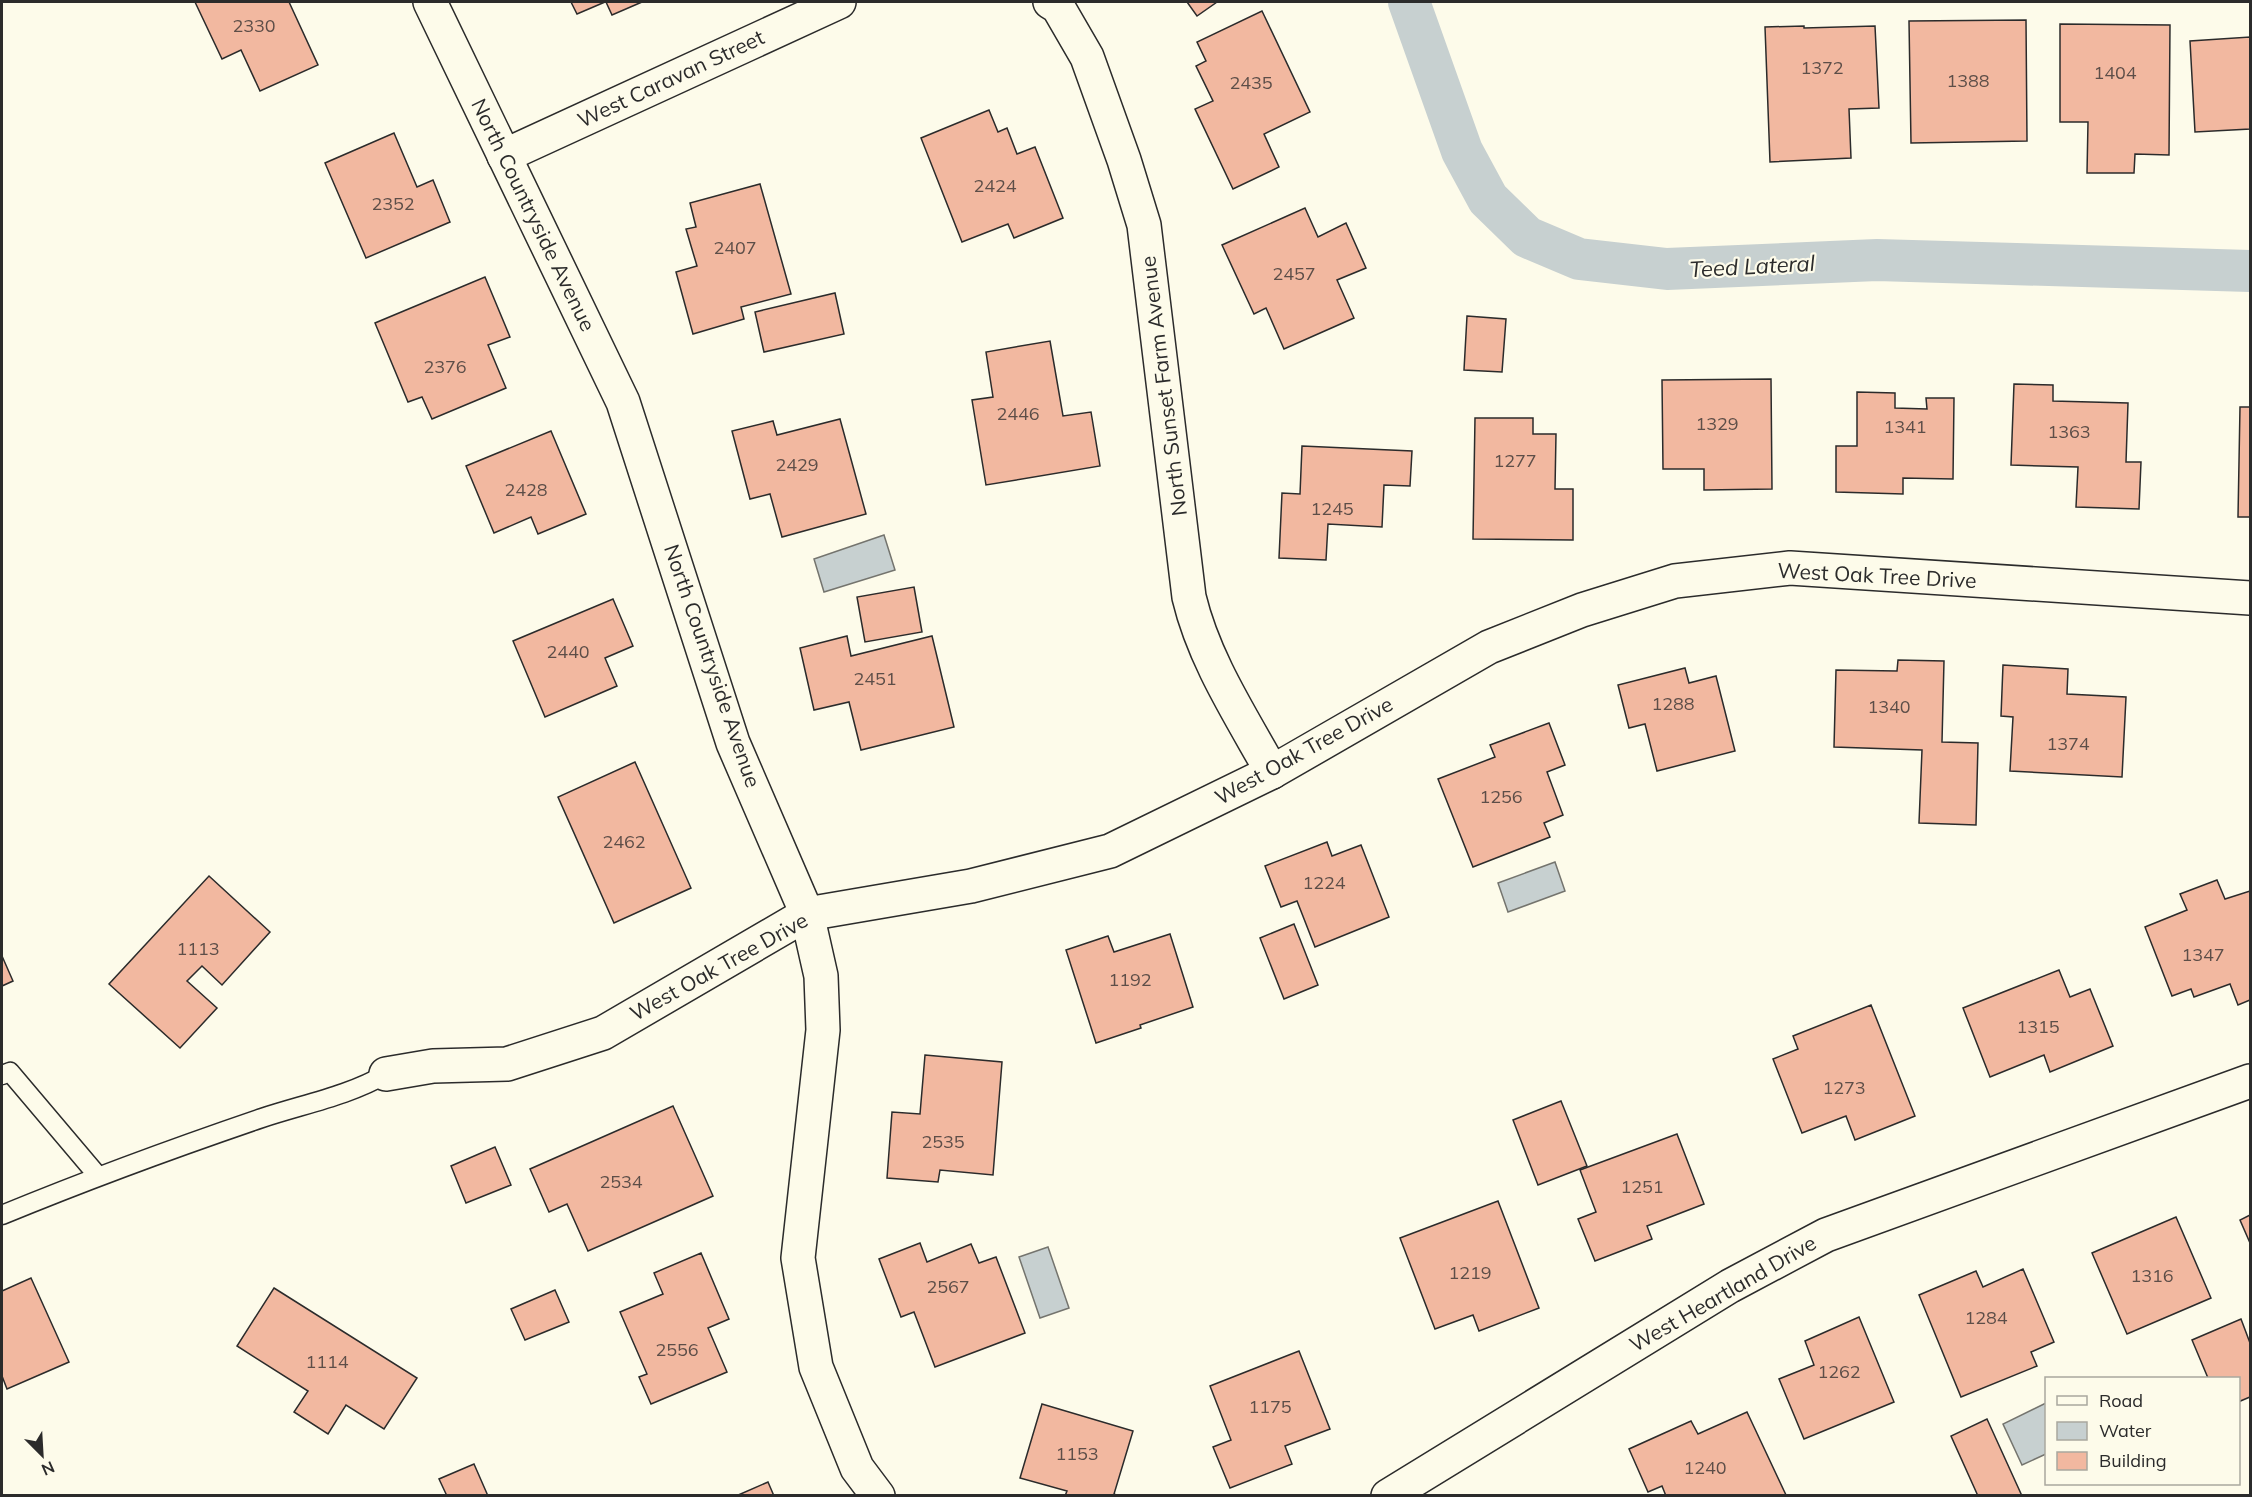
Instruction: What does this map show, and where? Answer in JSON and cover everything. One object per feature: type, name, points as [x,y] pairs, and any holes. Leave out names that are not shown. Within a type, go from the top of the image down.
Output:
[{"type":"street","name":"North Countryside Avenue","points":[[430,2],[623,402],[734,743],[807,914],[821,976],[823,1030],[798,1258],[816,1367],[857,1468],[878,1496]]},
{"type":"street","name":"West Caravan Street","points":[[504,156],[839,2]]},
{"type":"street","name":"North Sunset Farm Avenue","points":[[1050,2],[1058,7],[1087,57],[1124,160],[1144,225],[1189,597],[1196,626],[1208,654],[1272,772]]},
{"type":"street","name":"West Oak Tree Drive","points":[[386,1074],[433,1066],[507,1064],[603,1033],[807,914],[971,886],[1110,851],[1272,772],[1489,647],[1582,610],[1675,581],[1790,568],[2250,598]]},
{"type":"street","name":"West Heartland Drive","points":[[1388,1496],[1730,1286],[1826,1235],[2250,1081]]},
{"type":"lane","points":[[2,1075],[10,1072],[98,1176]]},
{"type":"lane","points":[[2,1215],[98,1176],[263,1118],[364,1087],[386,1074]]},
{"type":"water","points":[[884,535],[895,570],[824,592],[814,559]]},
{"type":"water","points":[[1555,862],[1565,891],[1508,912],[1498,883]]},
{"type":"water","points":[[1048,1247],[1069,1308],[1040,1318],[1019,1257]]},
{"type":"water","points":[[2045,1403],[2045,1454],[2022,1465],[2003,1424]]},
{"type":"building","points":[[195,2],[289,2],[318,65],[260,91],[241,50],[222,59]]},
{"type":"building","points":[[571,2],[605,2],[577,14]]},
{"type":"building","points":[[606,2],[642,2],[612,15]]},
{"type":"building","points":[[1187,2],[1217,2],[1197,16]]},
{"type":"building","points":[[1262,11],[1310,112],[1264,134],[1279,167],[1233,189],[1195,109],[1213,101],[1196,66],[1206,61],[1197,42]]},
{"type":"building","points":[[2026,20],[2027,141],[1911,143],[1909,21]]},
{"type":"building","points":[[2060,24],[2170,25],[2169,155],[2135,154],[2134,173],[2087,173],[2088,122],[2060,122]]},
{"type":"building","points":[[1804,26],[1804,28],[1875,26],[1879,108],[1849,109],[1851,158],[1770,162],[1765,27]]},
{"type":"building","points":[[2250,37],[2250,129],[2195,132],[2190,41]]},
{"type":"building","points":[[989,110],[998,132],[1007,128],[1017,154],[1035,147],[1063,218],[1014,238],[1008,224],[962,242],[921,138]]},
{"type":"building","points":[[394,133],[417,187],[433,180],[450,222],[366,258],[325,163]]},
{"type":"building","points":[[760,184],[791,294],[741,307],[744,319],[693,334],[676,272],[697,266],[686,229],[696,227],[690,203]]},
{"type":"building","points":[[1305,208],[1318,237],[1346,223],[1366,268],[1337,280],[1354,318],[1284,349],[1266,308],[1254,314],[1222,245]]},
{"type":"building","points":[[485,277],[510,337],[488,345],[506,388],[432,419],[422,397],[408,402],[375,323]]},
{"type":"building","points":[[835,293],[844,334],[764,352],[755,312]]},
{"type":"building","points":[[1467,316],[1506,319],[1502,372],[1464,370]]},
{"type":"building","points":[[1050,341],[1063,416],[1091,412],[1100,466],[986,485],[972,400],[993,397],[986,352]]},
{"type":"building","points":[[1771,379],[1772,489],[1704,490],[1704,469],[1663,469],[1662,380]]},
{"type":"building","points":[[2014,384],[2053,385],[2053,401],[2128,403],[2126,462],[2141,462],[2139,509],[2076,507],[2078,467],[2011,465]]},
{"type":"building","points":[[1857,392],[1895,393],[1895,408],[1927,409],[1926,398],[1954,398],[1953,479],[1903,478],[1903,494],[1836,492],[1836,446],[1857,446]]},
{"type":"building","points":[[2240,407],[2250,407],[2250,517],[2238,517]]},
{"type":"building","points":[[1475,418],[1533,418],[1533,434],[1556,434],[1555,489],[1573,489],[1573,540],[1473,539]]},
{"type":"building","points":[[840,419],[866,514],[782,537],[770,494],[750,499],[732,431],[773,421],[777,435]]},
{"type":"building","points":[[551,431],[586,514],[538,534],[531,517],[494,533],[466,466]]},
{"type":"building","points":[[1302,446],[1412,451],[1410,486],[1384,485],[1382,527],[1328,524],[1326,560],[1279,558],[1282,493],[1300,494]]},
{"type":"building","points":[[914,587],[922,632],[865,642],[857,597]]},
{"type":"building","points":[[613,599],[633,646],[605,658],[617,686],[545,717],[513,641]]},
{"type":"building","points":[[847,636],[851,656],[932,636],[954,727],[861,750],[849,702],[814,710],[800,648]]},
{"type":"building","points":[[1898,660],[1944,661],[1942,742],[1978,743],[1976,825],[1919,823],[1922,750],[1834,747],[1836,670],[1897,671]]},
{"type":"building","points":[[2003,665],[2068,669],[2067,694],[2126,697],[2122,777],[2010,771],[2013,717],[2001,716]]},
{"type":"building","points":[[1685,668],[1689,683],[1716,676],[1735,751],[1657,771],[1645,724],[1629,728],[1618,685]]},
{"type":"building","points":[[1549,723],[1565,765],[1547,772],[1563,815],[1544,823],[1550,837],[1473,867],[1438,779],[1495,757],[1490,745]]},
{"type":"building","points":[[635,762],[691,888],[614,923],[558,797]]},
{"type":"building","points":[[1327,842],[1332,856],[1361,845],[1389,917],[1315,947],[1297,901],[1281,907],[1265,866]]},
{"type":"building","points":[[209,876],[270,932],[222,985],[202,966],[187,981],[217,1008],[180,1048],[109,984]]},
{"type":"building","points":[[2217,880],[2225,899],[2250,891],[2250,1000],[2238,1005],[2230,984],[2194,997],[2191,989],[2172,996],[2145,927],[2187,910],[2180,894]]},
{"type":"building","points":[[1294,924],[1318,985],[1284,999],[1260,938]]},
{"type":"building","points":[[1170,934],[1193,1007],[1096,1043],[1066,950],[1108,936],[1114,952]]},
{"type":"building","points":[[2,956],[13,981],[2,986]]},
{"type":"building","points":[[2059,970],[2070,997],[2090,989],[2113,1046],[2050,1072],[2044,1055],[1990,1077],[1963,1008]]},
{"type":"building","points":[[1871,1005],[1915,1116],[1855,1140],[1846,1116],[1802,1133],[1773,1059],[1798,1049],[1793,1036]]},
{"type":"building","points":[[925,1055],[1002,1062],[993,1175],[940,1170],[938,1182],[887,1178],[892,1112],[920,1114]]},
{"type":"building","points":[[1561,1101],[1587,1166],[1538,1185],[1513,1120]]},
{"type":"building","points":[[673,1106],[713,1196],[588,1251],[567,1204],[549,1212],[530,1169]]},
{"type":"building","points":[[1677,1134],[1704,1204],[1647,1226],[1652,1239],[1595,1261],[1578,1219],[1596,1212],[1580,1170]]},
{"type":"building","points":[[495,1147],[511,1185],[466,1203],[451,1166]]},
{"type":"building","points":[[1498,1201],[1539,1308],[1479,1331],[1473,1315],[1435,1329],[1400,1238]]},
{"type":"building","points":[[2250,1215],[2250,1243],[2240,1220]]},
{"type":"building","points":[[2176,1217],[2211,1298],[2127,1334],[2092,1253]]},
{"type":"building","points":[[920,1243],[927,1262],[971,1244],[979,1263],[996,1257],[1025,1333],[935,1367],[914,1312],[901,1317],[879,1259]]},
{"type":"building","points":[[701,1253],[729,1319],[708,1328],[727,1372],[651,1404],[639,1377],[647,1374],[620,1312],[663,1294],[654,1273]]},
{"type":"building","points":[[2023,1269],[2054,1342],[2031,1352],[2037,1366],[1961,1397],[1919,1295],[1976,1271],[1983,1287]]},
{"type":"building","points":[[31,1278],[69,1362],[7,1389],[2,1376],[2,1291]]},
{"type":"building","points":[[274,1288],[417,1378],[384,1429],[346,1405],[328,1434],[294,1412],[308,1391],[237,1346]]},
{"type":"building","points":[[555,1290],[569,1322],[525,1340],[511,1309]]},
{"type":"building","points":[[1859,1317],[1894,1402],[1804,1439],[1779,1379],[1814,1365],[1805,1341]]},
{"type":"building","points":[[2241,1319],[2250,1343],[2250,1397],[2240,1401],[2240,1377],[2208,1377],[2192,1340]]},
{"type":"building","points":[[1299,1351],[1330,1429],[1285,1446],[1292,1464],[1230,1488],[1213,1447],[1231,1440],[1210,1386]]},
{"type":"building","points":[[1042,1404],[1133,1431],[1114,1494],[1119,1496],[1065,1496],[1067,1491],[1020,1478]]},
{"type":"building","points":[[1747,1412],[1786,1495],[1666,1496],[1662,1486],[1648,1492],[1629,1449],[1691,1421],[1698,1434]]},
{"type":"building","points":[[1987,1419],[2022,1496],[1978,1496],[1951,1436]]},
{"type":"building","points":[[474,1464],[488,1496],[447,1496],[439,1479]]},
{"type":"building","points":[[768,1482],[774,1496],[736,1496]]},
{"type":"waterway","name":"Teed Lateral","points":[[1409,2],[1462,151],[1488,199],[1527,237],[1579,259],[1667,269],[1877,260],[2250,271]]}]
